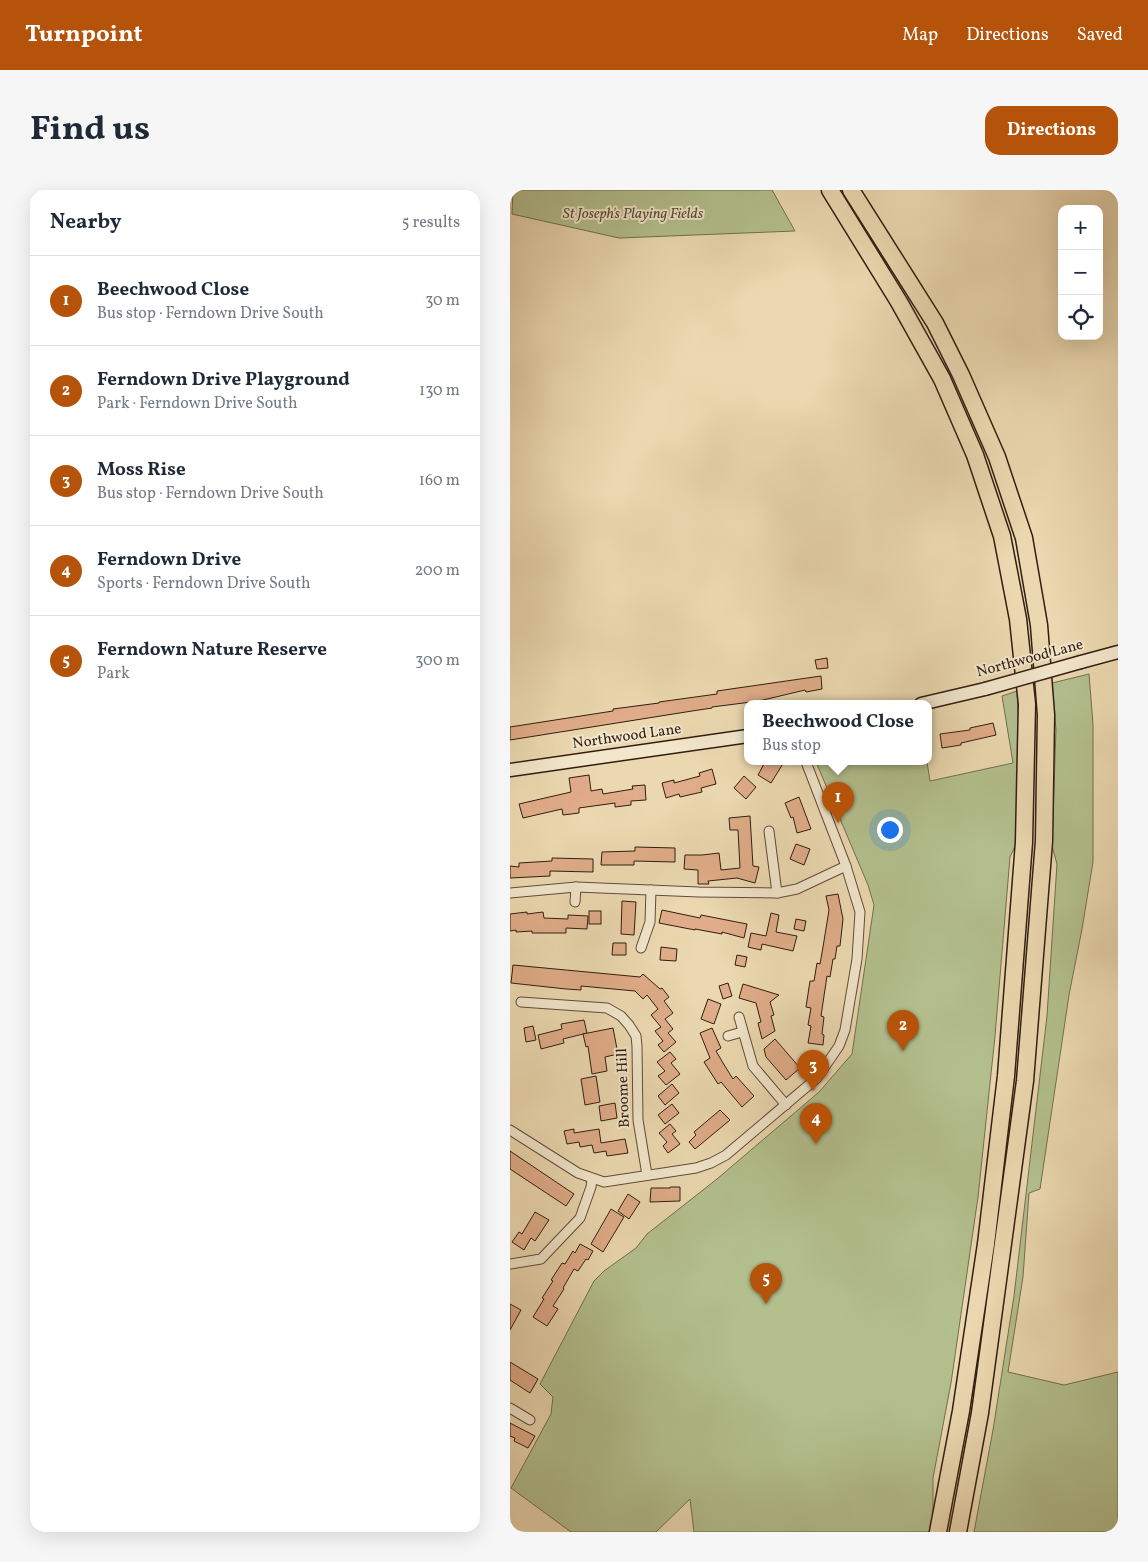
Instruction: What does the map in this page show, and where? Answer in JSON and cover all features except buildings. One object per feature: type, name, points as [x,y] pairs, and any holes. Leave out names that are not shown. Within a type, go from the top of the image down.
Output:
[{"type":"highway","points":[[830,190],[899,302],[942,379],[975,454],[1002,536],[1018,619],[1027,704],[1024,842],[1006,1076],[986,1244],[962,1402],[938,1532]]},
{"type":"highway","points":[[851,190],[935,323],[997,457],[1024,538],[1039,625],[1046,715],[1044,841],[1025,1081],[980,1413],[958,1532]]},
{"type":"street","name":"Northwood Lane","points":[[932,701],[985,689],[1118,652]]},
{"type":"street","name":"Northwood Lane","points":[[510,770],[744,737]]},
{"type":"street","points":[[510,1130],[578,1173],[604,1182],[696,1168],[712,1163],[726,1155],[818,1078],[840,1046],[845,1030],[856,959],[860,912],[846,866],[807,765]]},
{"type":"street","points":[[769,831],[777,893]]},
{"type":"street","points":[[510,893],[576,887],[777,893],[796,889],[846,866]]},
{"type":"street","points":[[575,902],[576,887]]},
{"type":"street","points":[[641,948],[650,922],[652,890]]},
{"type":"street","name":"Broome Hill","points":[[521,1002],[607,1008],[621,1016],[629,1025],[636,1036],[638,1120],[647,1175]]},
{"type":"street","points":[[738,1017],[753,1066],[786,1105]]},
{"type":"street","points":[[728,1036],[742,1032]]},
{"type":"street","points":[[510,1264],[541,1259],[580,1218],[591,1188],[592,1179]]},
{"type":"street","points":[[510,1408],[530,1420]]},
{"type":"green space","name":"St Joseph's Playing Fields","points":[[513,190],[772,190],[795,231],[619,238],[512,214]]},
{"type":"green space","points":[[1089,674],[1093,724],[1093,862],[1069,995],[1040,1189],[1029,1193],[1023,1277],[1008,1372],[1064,1385],[1118,1372],[1118,1532],[974,1532],[993,1430],[1014,1296],[1047,1016],[1057,864],[1052,846],[1056,730],[1052,683]]},
{"type":"green space","points":[[1017,691],[1020,760],[1016,844],[1010,857],[995,1036],[978,1197],[951,1383],[933,1478],[933,1513],[929,1532],[694,1532],[690,1499],[656,1532],[571,1532],[511,1488],[551,1414],[553,1397],[540,1384],[594,1281],[604,1271],[636,1248],[647,1234],[717,1179],[819,1092],[852,1054],[874,905],[868,885],[817,765],[927,765],[930,781],[1013,763],[1002,696]]},
{"type":"place","name":"Beechwood Close","points":[[838,823]]},
{"type":"place","name":"Ferndown Drive Playground","points":[[903,1051]]},
{"type":"place","name":"Moss Rise","points":[[813,1091]]},
{"type":"place","name":"Ferndown Drive","points":[[816,1144]]},
{"type":"place","name":"Ferndown Nature Reserve","points":[[766,1304]]}]
